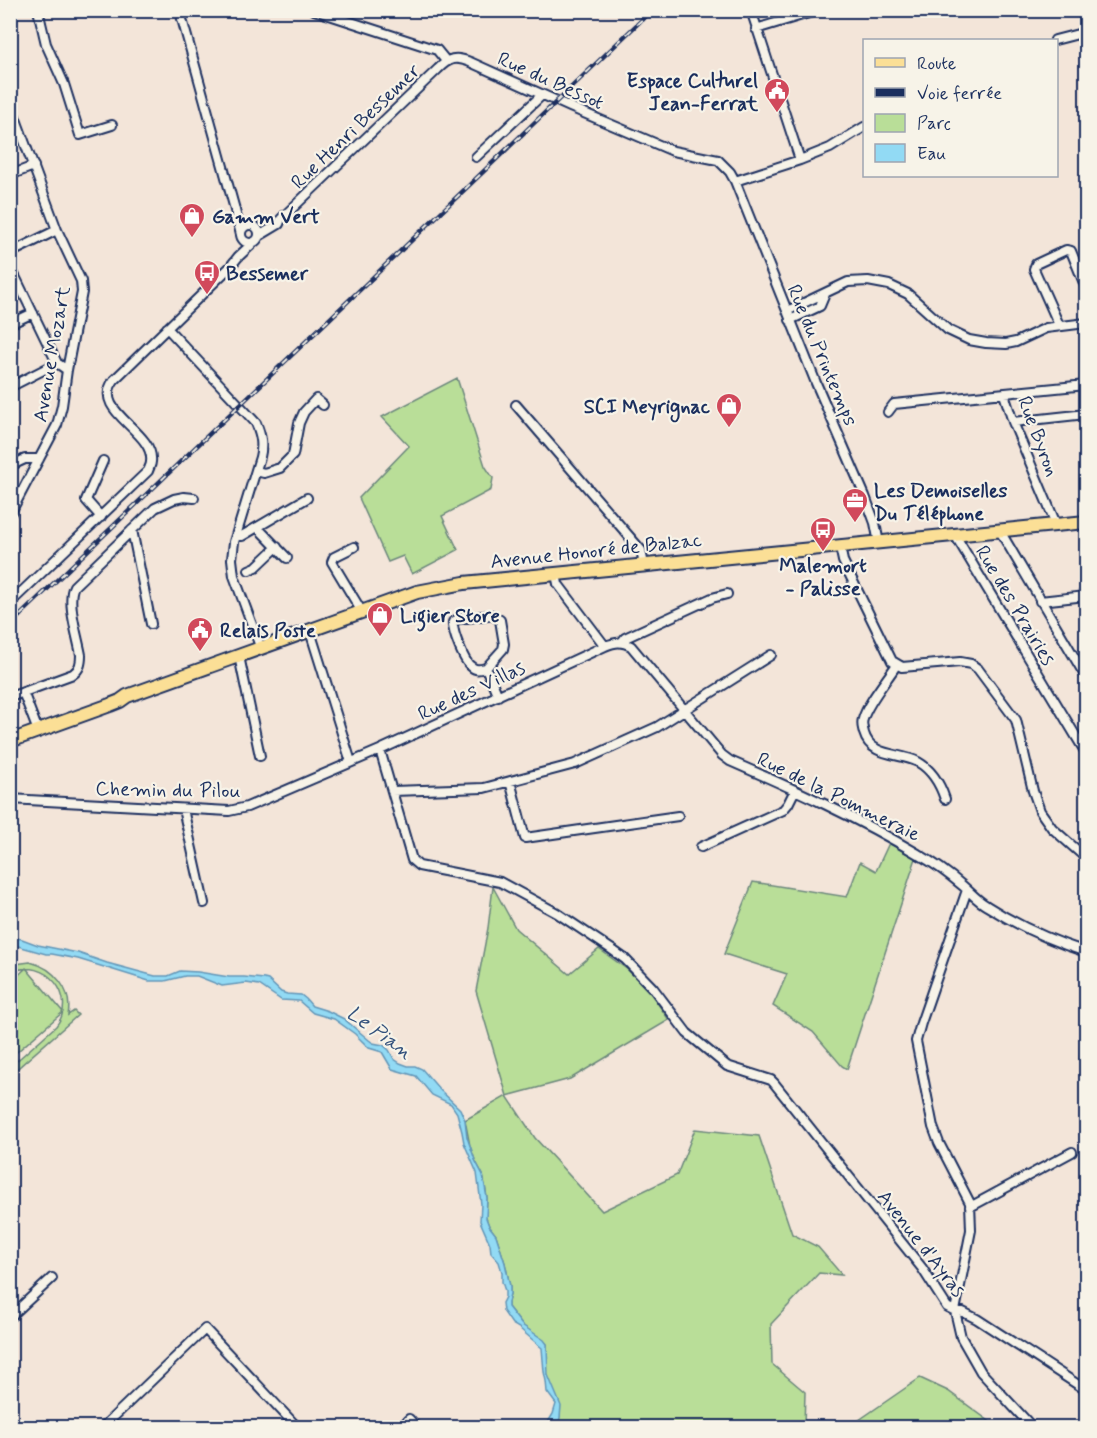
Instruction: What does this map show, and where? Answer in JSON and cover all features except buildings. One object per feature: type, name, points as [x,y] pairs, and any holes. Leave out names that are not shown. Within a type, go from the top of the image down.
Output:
[{"type":"main road","name":"Avenue Honoré de Balzac","points":[[10,741],[36,728],[106,701],[127,696],[417,592],[440,586],[1086,522]]},
{"type":"main road","name":"Avenue Honoré de Balzac","points":[[10,735],[36,728]]},
{"type":"street","points":[[38,10],[46,44],[64,84],[80,135],[112,125]]},
{"type":"street","points":[[179,10],[241,236],[246,242],[253,243]]},
{"type":"street","points":[[314,10],[437,51],[446,61]]},
{"type":"street","points":[[751,10],[800,160]]},
{"type":"street","points":[[781,10],[784,21]]},
{"type":"street","points":[[756,29],[819,10]]},
{"type":"street","points":[[1058,39],[1086,32]]},
{"type":"street","name":"Rue du Bessot","points":[[446,61],[461,58],[673,151],[718,160],[735,181]]},
{"type":"street","name":"Rue Henri Bessemer","points":[[101,517],[148,471],[152,461],[145,441],[113,408],[108,397],[110,385],[259,236],[279,224],[281,219],[446,61]]},
{"type":"street","points":[[476,157],[542,95]]},
{"type":"street","name":"Avenue Mozart","points":[[10,103],[57,230],[81,281],[82,292],[57,425],[10,514]]},
{"type":"street","points":[[735,181],[830,148],[863,128]]},
{"type":"street","points":[[10,175],[34,166]]},
{"type":"street","name":"Rue du Printemps","points":[[735,181],[790,320],[865,496],[875,523],[879,543]]},
{"type":"street","points":[[234,206],[241,218],[259,231],[259,236]]},
{"type":"street","points":[[238,257],[242,229],[251,225],[266,225],[281,219]]},
{"type":"street","points":[[10,253],[57,230]]},
{"type":"street","points":[[1059,325],[1034,269],[1036,264],[1066,250],[1071,251],[1086,288]]},
{"type":"street","points":[[10,267],[57,363],[67,370]]},
{"type":"street","points":[[787,311],[848,282],[868,281],[889,285],[908,294],[940,324],[956,335],[969,340],[1006,344],[1016,342],[1046,328],[1086,323]]},
{"type":"street","points":[[790,320],[820,306],[825,294]]},
{"type":"street","points":[[10,324],[33,313]]},
{"type":"street","points":[[167,328],[256,423],[261,435],[262,445],[256,471],[236,536],[232,559],[234,576],[261,649]]},
{"type":"street","points":[[10,387],[57,363]]},
{"type":"street","points":[[888,412],[894,404],[1086,385]]},
{"type":"street","name":"Rue Byron","points":[[1004,394],[1013,422],[1056,524]]},
{"type":"street","points":[[256,471],[264,473],[280,468],[293,455],[304,412],[316,399],[323,405]]},
{"type":"street","points":[[516,405],[641,550],[644,565]]},
{"type":"street","points":[[1013,422],[1086,414]]},
{"type":"street","points":[[10,466],[26,459],[39,459]]},
{"type":"street","points":[[10,603],[101,517],[86,500],[103,461]]},
{"type":"street","points":[[10,697],[73,674],[80,667],[81,655],[71,603],[72,591],[79,581],[154,508],[165,502],[184,497],[194,498]]},
{"type":"street","points":[[236,536],[242,536],[258,528],[306,498]]},
{"type":"street","points":[[258,528],[287,558]]},
{"type":"street","points":[[132,530],[150,624]]},
{"type":"street","points":[[1000,531],[1086,677]]},
{"type":"street","name":"Rue des Prairies","points":[[956,535],[1086,753]]},
{"type":"street","points":[[249,570],[256,567],[277,547]]},
{"type":"street","points":[[354,547],[333,557],[332,562],[362,612]]},
{"type":"street","points":[[840,547],[843,561],[892,661],[902,668],[960,662],[971,663],[978,669],[1016,720],[1040,811],[1052,828],[1086,858]]},
{"type":"street","points":[[556,574],[558,584],[605,646],[622,642],[625,638],[690,608],[727,594]]},
{"type":"street","points":[[1040,601],[1086,597]]},
{"type":"street","points":[[492,615],[500,620],[503,649],[486,668],[475,670],[469,666],[452,629],[453,622],[458,619],[492,615]]},
{"type":"street","points":[[310,631],[351,762]]},
{"type":"street","name":"Rue de la Pommeraie","points":[[622,642],[631,646],[722,755],[730,761],[873,828],[921,855],[986,905],[1016,923],[1057,943],[1086,952]]},
{"type":"street","name":"Rue des Villas","points":[[351,762],[605,646]]},
{"type":"street","points":[[380,750],[392,791],[484,788],[575,764],[657,727],[771,655]]},
{"type":"street","points":[[239,656],[260,756]]},
{"type":"street","points":[[897,664],[866,712],[862,723],[865,737],[873,748],[916,761],[924,766],[941,787],[945,799]]},
{"type":"street","points":[[486,668],[498,696]]},
{"type":"street","points":[[23,692],[36,728]]},
{"type":"street","name":"Chemin du Pilou","points":[[10,799],[229,811],[247,807],[351,762]]},
{"type":"street","points":[[510,781],[525,838],[678,816]]},
{"type":"street","points":[[700,847],[783,810],[795,790]]},
{"type":"street","name":"Avenue d'Ayras","points":[[392,791],[412,860],[419,867],[500,882],[557,913],[625,959],[653,988],[687,1033],[727,1066],[771,1080],[922,1268],[947,1307],[955,1311],[961,1337],[981,1372],[1033,1428]]},
{"type":"street","points":[[183,809],[204,903]]},
{"type":"street","points":[[967,890],[916,1041],[933,1127],[970,1203],[971,1230],[955,1311],[977,1319],[1086,1390]]},
{"type":"street","points":[[1086,1044],[1086,1074]]},
{"type":"street","points":[[970,1207],[1072,1152]]},
{"type":"street","points":[[10,1317],[52,1278]]},
{"type":"street","points":[[102,1428],[206,1329],[298,1428]]},
{"type":"street","points":[[401,1428],[409,1419],[417,1428]]},
{"type":"green space","points":[[457,378],[485,466],[493,478],[491,490],[442,516],[458,550],[412,574],[403,556],[388,562],[359,498],[409,446],[382,417]]},
{"type":"green space","points":[[889,843],[916,858],[847,1069],[813,1032],[773,1006],[787,974],[724,954],[753,882],[847,897],[860,862],[876,871]]},
{"type":"green space","points":[[493,887],[516,929],[569,974],[599,949],[628,970],[652,995],[669,1020],[570,1079],[507,1096],[476,991]]},
{"type":"green space","points":[[30,962],[47,969],[60,981],[68,997],[68,1015],[74,1011],[78,1015],[11,1074],[11,1066],[56,1026],[62,1015],[61,992],[46,974],[24,969],[11,972],[11,966]]},
{"type":"green space","points":[[26,968],[63,1012],[11,1057],[11,982]]},
{"type":"green space","points":[[507,1096],[535,1138],[602,1211],[677,1175],[695,1129],[759,1136],[792,1234],[818,1247],[842,1275],[819,1273],[771,1324],[772,1364],[805,1392],[804,1427],[556,1427],[560,1408],[547,1374],[547,1344],[522,1325],[508,1307],[510,1286],[505,1263],[496,1235],[486,1218],[487,1198],[483,1175],[470,1146],[465,1120]]},
{"type":"green space","points":[[920,1378],[948,1391],[989,1421],[991,1427],[849,1427]]},
{"type":"water","points":[[15,938],[78,953],[155,976],[168,976],[180,971],[268,980],[281,992],[301,995],[312,1006],[344,1019],[373,1043],[383,1045],[400,1063],[422,1069],[460,1109],[465,1120],[467,1137],[483,1175],[487,1198],[486,1218],[496,1235],[505,1263],[510,1286],[508,1307],[522,1325],[547,1344],[548,1375],[561,1406],[557,1427],[545,1427],[556,1404],[547,1392],[542,1348],[512,1324],[503,1311],[505,1291],[502,1272],[499,1262],[491,1253],[490,1244],[480,1221],[481,1204],[477,1173],[464,1143],[457,1113],[451,1104],[432,1095],[416,1076],[392,1069],[382,1052],[369,1048],[355,1034],[334,1019],[313,1013],[299,1001],[281,1000],[259,985],[246,983],[222,986],[197,976],[149,981],[78,959],[46,954],[18,946],[11,947],[11,940]]},
{"type":"railway","points":[[10,625],[652,10]]},
{"type":"place","name":"Espace Culturel Jean-Ferrat","points":[[777,114]]},
{"type":"place","name":"Gamm Vert","points":[[192,239]]},
{"type":"place","name":"Bessemer","points":[[207,296]]},
{"type":"place","name":"SCI Meyrignac","points":[[729,429]]},
{"type":"place","name":"Les Demoiselles Du Téléphone","points":[[855,524]]},
{"type":"place","name":"Malemort - Palisse","points":[[823,553]]},
{"type":"place","name":"Ligier Store","points":[[380,638]]},
{"type":"place","name":"Relais Poste","points":[[200,653]]},
{"type":"water label","name":"Le Pian","points":[[380,1032]]}]
